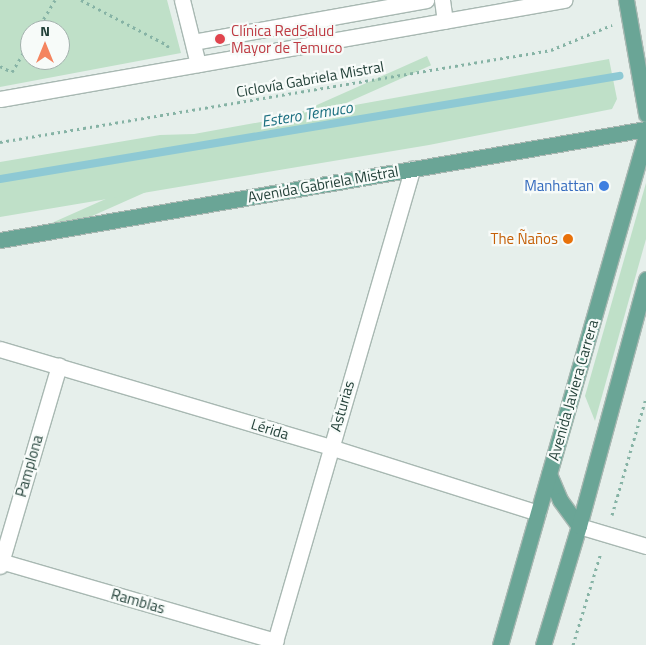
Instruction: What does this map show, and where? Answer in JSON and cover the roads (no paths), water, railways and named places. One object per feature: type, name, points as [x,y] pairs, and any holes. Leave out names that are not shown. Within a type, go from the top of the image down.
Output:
[{"type":"main road","points":[[626,0],[646,114]]},
{"type":"main road","name":"Avenida Gabriela Mistral","points":[[0,240],[646,129]]},
{"type":"main road","name":"Avenida Javiera Carrera","points":[[500,645],[646,134]]},
{"type":"main road","points":[[543,645],[579,526],[646,279]]},
{"type":"main road","points":[[548,474],[560,500],[579,526]]},
{"type":"street","points":[[182,0],[198,64]]},
{"type":"street","points":[[192,42],[426,0]]},
{"type":"street","points":[[442,0],[445,21]]},
{"type":"street","points":[[0,99],[564,0]]},
{"type":"street","points":[[401,4],[404,28]]},
{"type":"street","points":[[279,26],[284,49]]},
{"type":"street","name":"Asturias","points":[[275,643],[330,447],[412,169]]},
{"type":"street","name":"Lérida","points":[[0,349],[330,447],[538,513]]},
{"type":"street","name":"Pamplona","points":[[0,563],[59,365]]},
{"type":"street","points":[[579,526],[646,546]]},
{"type":"street","name":"Ramblas","points":[[0,563],[275,643]]},
{"type":"waterway","name":"Estero Temuco","points":[[0,179],[619,76]]},
{"type":"place","name":"Clínica RedSalud Mayor de Temuco","points":[[220,39]]},
{"type":"place","name":"Manhattan","points":[[604,186]]},
{"type":"place","name":"The Ñaños","points":[[568,239]]}]
